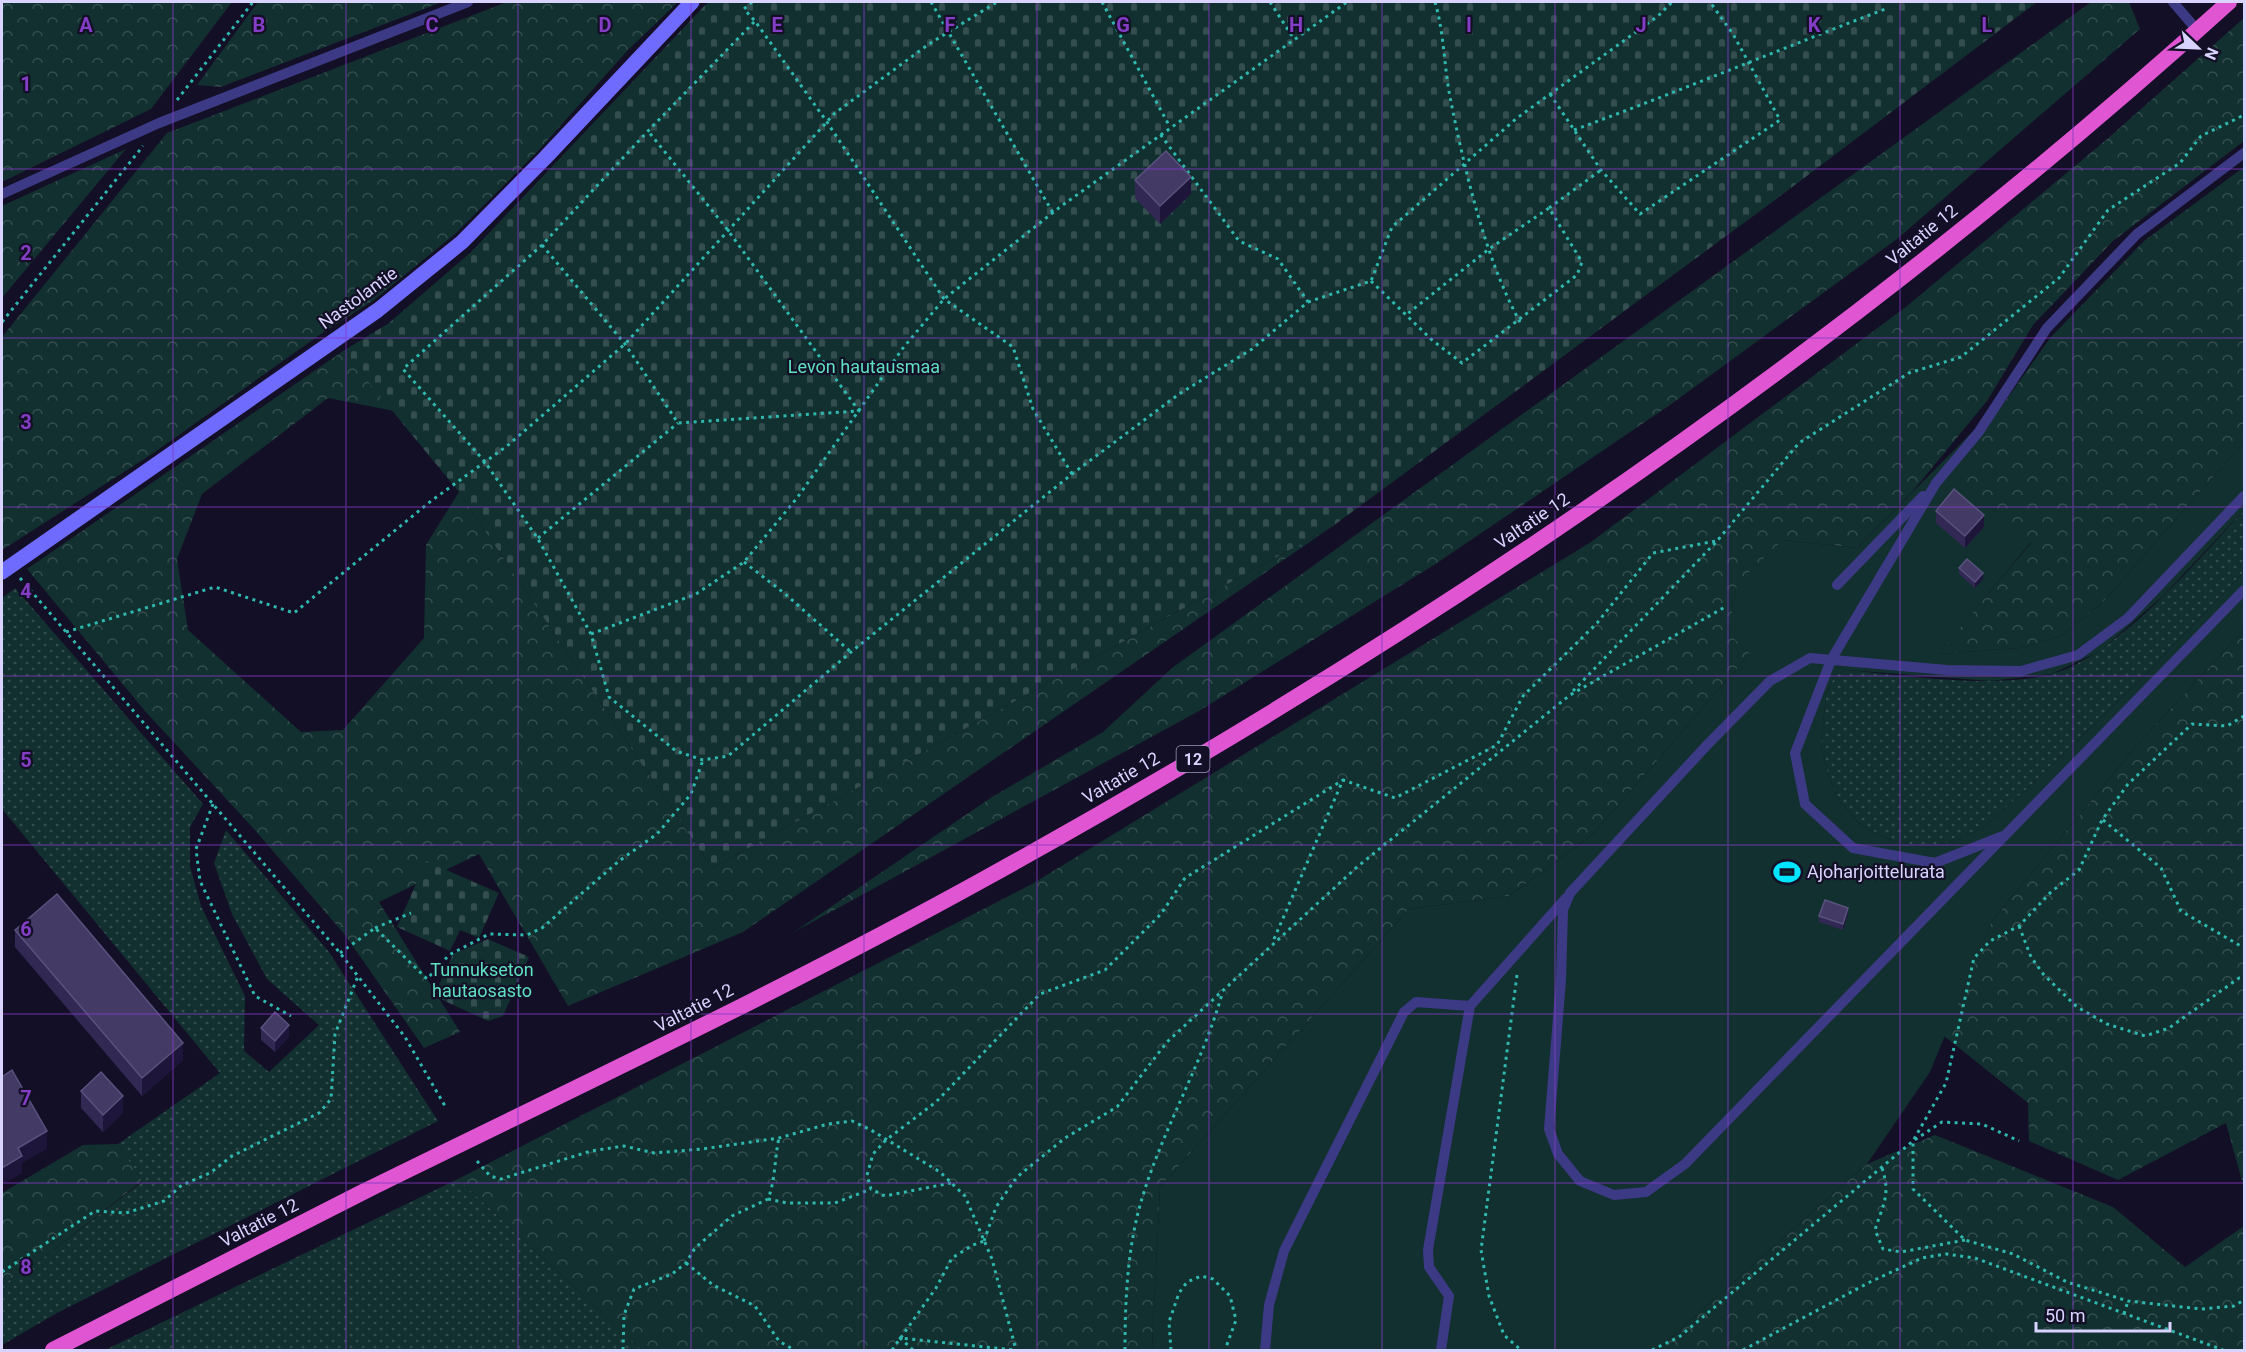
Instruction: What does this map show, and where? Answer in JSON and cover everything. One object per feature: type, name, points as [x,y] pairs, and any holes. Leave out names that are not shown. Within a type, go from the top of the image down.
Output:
[{"type":"highway","name":"Valtatie 12","points":[[53,1350],[363,1192],[634,1061],[841,955],[994,874],[1284,705],[1575,517],[1895,283],[2063,146],[2229,2]]},
{"type":"main road","name":"Nastolantie","points":[[6,569],[378,310],[462,242],[545,158],[630,64],[692,2]]},
{"type":"lane","points":[[2,194],[159,123],[468,2]]},
{"type":"lane","points":[[2173,2],[2197,30]]},
{"type":"lane","points":[[1837,585],[1936,483],[1978,432],[2047,328],[2137,234],[2244,153]]},
{"type":"lane","points":[[1936,483],[1832,660],[1795,753],[1805,804],[1853,848],[1935,863],[2008,834]]},
{"type":"lane","points":[[1441,1350],[1449,1296],[1429,1267],[1428,1250],[1470,1006],[1570,893],[1708,744],[1770,681],[1810,658],[1947,670],[2021,671],[2078,655],[2128,618],[2244,496]]},
{"type":"lane","points":[[1570,893],[1563,910],[1549,1129],[1558,1154],[1581,1181],[1614,1195],[1646,1192],[1685,1164],[2244,590]]},
{"type":"lane","points":[[1265,1350],[1269,1305],[1284,1251],[1404,1012],[1416,1002],[1470,1006]]},
{"type":"path","points":[[2,322],[126,169],[253,2]]},
{"type":"path","points":[[752,2],[744,9],[827,122],[944,299],[1013,347],[1033,409],[1072,474]]},
{"type":"path","points":[[931,2],[1053,213]]},
{"type":"path","points":[[66,632],[215,587],[294,613],[431,501],[484,462],[626,344],[727,229],[835,113],[949,32],[997,2]]},
{"type":"path","points":[[1102,2],[1170,127]]},
{"type":"path","points":[[1270,2],[1294,39]]},
{"type":"path","points":[[591,634],[696,594],[744,562],[797,498],[903,348],[944,299],[1053,213],[1160,134],[1347,2]]},
{"type":"path","points":[[1435,2],[1450,96],[1465,161],[1489,249],[1509,302],[1520,322]]},
{"type":"path","points":[[1371,281],[1392,226],[1465,161],[1550,94],[1658,16],[1672,2]]},
{"type":"path","points":[[1550,94],[1601,170],[1640,214],[1780,120],[1748,61],[1710,2]]},
{"type":"path","points":[[1574,130],[1667,96],[1748,61],[1888,8]]},
{"type":"path","points":[[755,21],[648,130],[542,245],[403,369],[484,462],[538,539],[591,634],[609,697],[676,751],[703,760],[728,756],[851,652],[1072,474],[1179,393],[1252,350],[1308,302],[1371,281]]},
{"type":"path","points":[[984,1241],[996,1207],[1017,1177],[1065,1138],[1117,1107],[1167,1042],[1222,993],[1274,941],[1357,867],[1570,694],[1717,541],[1799,444],[1909,373],[1961,357],[2059,278],[2108,210],[2180,163],[2201,136],[2244,115]]},
{"type":"path","points":[[648,130],[727,229],[859,411]]},
{"type":"path","points":[[1160,134],[1239,241],[1278,259],[1308,302]]},
{"type":"path","points":[[1406,315],[1489,249],[1601,170]]},
{"type":"path","points":[[1371,281],[1406,315],[1462,363],[1520,322],[1577,275],[1582,262],[1549,208]]},
{"type":"path","points":[[542,245],[626,344],[678,423]]},
{"type":"path","points":[[538,539],[678,423],[859,411]]},
{"type":"path","points":[[1343,780],[1395,798],[1497,745],[1523,696],[1598,623],[1653,553],[1717,541]]},
{"type":"path","points":[[744,562],[784,593],[851,652]]},
{"type":"path","points":[[6,569],[66,632],[340,953],[405,1037],[446,1106]]},
{"type":"path","points":[[1570,694],[1725,607]]},
{"type":"path","points":[[1965,1240],[1912,1189],[1913,1141],[1946,1083],[1974,958],[1990,941],[2019,926],[2050,892],[2079,870],[2102,820],[2128,784],[2192,724],[2227,726],[2244,716]]},
{"type":"path","points":[[375,928],[427,980],[448,955],[489,934],[527,934],[542,928],[619,861],[657,834],[691,794],[703,760]]},
{"type":"path","points":[[1274,941],[1343,780]]},
{"type":"path","points":[[951,1183],[885,1196],[872,1189],[867,1175],[873,1154],[886,1140],[936,1102],[1041,994],[1105,970],[1161,914],[1185,878],[1343,780]]},
{"type":"path","points":[[213,804],[196,849],[200,881],[226,941],[255,996],[291,1016]]},
{"type":"path","points":[[2102,820],[2161,868],[2181,911],[2244,948]]},
{"type":"path","points":[[340,953],[375,928],[411,913]]},
{"type":"path","points":[[2019,926],[2031,957],[2044,975],[2077,1007],[2107,1024],[2145,1036],[2169,1028],[2239,978],[2244,979]]},
{"type":"path","points":[[1520,949],[1481,1250],[1489,1296],[1504,1335],[1521,1350]]},
{"type":"path","points":[[2,1272],[94,1211],[126,1213],[164,1201],[182,1185],[210,1173],[232,1156],[319,1113],[331,1099],[335,1034],[358,976]]},
{"type":"path","points":[[1125,1350],[1128,1274],[1139,1209],[1160,1149],[1213,1025],[1222,993]]},
{"type":"path","points":[[477,1161],[490,1176],[501,1179],[591,1150],[624,1146],[654,1153],[779,1138],[828,1124],[852,1121],[940,1172],[965,1196],[992,1259],[1015,1350],[900,1338]]},
{"type":"path","points":[[1652,1350],[1679,1337],[1913,1141],[1942,1122],[1982,1124],[2019,1141]]},
{"type":"path","points":[[768,1199],[775,1180],[773,1163],[779,1138]]},
{"type":"path","points":[[1882,1168],[1888,1185],[1887,1197],[1875,1230],[1883,1249],[1901,1252],[1965,1240],[2013,1254],[2067,1282],[2128,1301],[2201,1309],[2234,1306],[2244,1300]]},
{"type":"path","points":[[623,1350],[624,1315],[634,1289],[672,1274],[686,1263],[695,1248],[732,1216],[768,1199],[787,1203],[834,1203],[872,1189]]},
{"type":"path","points":[[892,1350],[936,1288],[952,1258],[984,1241]]},
{"type":"path","points":[[1743,1350],[1870,1282],[1922,1258],[1946,1254],[1975,1258],[2223,1350]]},
{"type":"path","points":[[686,1263],[713,1285],[755,1306],[779,1341],[794,1350]]},
{"type":"path","points":[[1171,1350],[1168,1322],[1179,1293],[1187,1282],[1200,1276],[1213,1279],[1230,1296],[1236,1320],[1225,1350]]},
{"type":"path","points":[[2124,1314],[2128,1301]]},
{"type":"path","points":[[900,1338],[913,1350]]},
{"type":"green space","points":[[2,2],[232,2],[151,109],[2,182]]},
{"type":"green space","points":[[258,2],[442,2],[221,87],[197,85]]},
{"type":"green space","points":[[507,2],[678,2],[627,51],[539,150],[455,234],[374,300],[321,334],[152,454],[2,550],[2,337],[167,133]]},
{"type":"green space","name":"Levon hautausmaa","points":[[708,2],[2037,2],[1775,200],[1333,526],[712,868],[459,492],[343,351],[389,323],[471,252]]},
{"type":"green space","points":[[2091,2],[2129,2],[2140,29],[1897,239],[1670,405],[1437,563],[1199,711],[794,932],[992,797],[1103,732],[1172,668]]},
{"type":"green space","points":[[2244,18],[2244,141],[2113,241],[2033,325],[1987,401],[1913,491],[1857,548],[1783,540],[1750,654],[1592,835],[1509,896],[1409,909],[1160,1187],[1152,1350],[642,1350],[458,1179],[1032,884],[1591,542],[1907,306],[2106,140]]},
{"type":"green space","points":[[126,149],[2,298],[2,206]]},
{"type":"green space","points":[[2244,167],[2244,442],[2103,602],[2061,636],[2020,648],[1937,654],[2031,543],[1959,481],[1982,434],[2050,338],[2144,241]]},
{"type":"green space","points":[[343,351],[394,411],[328,398],[202,494],[177,559],[188,630],[301,732],[343,730],[424,638],[426,545],[459,492],[712,868],[1333,526],[743,932],[568,1006],[479,854],[379,902],[460,1032],[424,1048],[345,935],[254,829],[145,711],[27,569]]},
{"type":"green space","name":"Ajoharjoittelurata","points":[[1974,430],[1982,434],[1960,481],[2031,542],[1938,654],[2020,648],[2061,636],[2103,602],[2244,442],[2244,510],[2164,595],[2100,651],[2052,674],[1990,681],[1847,670],[1835,675],[1826,695],[1821,744],[1827,771],[1837,798],[1862,826],[1893,841],[1926,847],[1955,841],[1983,828],[2144,676],[2244,572],[2244,630],[2137,745],[1992,921],[1930,1072],[1867,1164],[1657,1350],[1152,1350],[1160,1187],[1409,909],[1509,896],[1592,835],[1750,654],[1728,633],[1737,584],[1783,540],[1857,548]]},
{"type":"green space","points":[[2244,510],[2244,572],[2144,676],[1983,828],[1955,841],[1926,847],[1893,841],[1862,826],[1837,798],[1827,771],[1821,744],[1826,695],[1835,675],[1847,670],[1950,680],[2004,681],[2052,674],[2077,664],[2103,648],[2156,604]]},
{"type":"green space","points":[[15,588],[203,804],[190,827],[190,866],[201,906],[245,996],[244,1051],[269,1072],[319,1025],[267,979],[232,914],[214,863],[226,830],[329,952],[438,1121],[57,1313],[2,1345],[2,1285],[43,1258],[142,1182],[118,1144],[220,1073],[2,809],[2,598]]},
{"type":"green space","points":[[2244,630],[2244,1188],[2226,1123],[2118,1180],[2029,1141],[2028,1103],[1944,1036],[1992,921],[2137,745]]},
{"type":"green space","points":[[426,861],[499,893],[479,938],[460,930],[450,951],[397,927]]},
{"type":"green space","name":"Tunnukseton hautaosasto","points":[[488,939],[529,957],[503,1016],[488,1021],[434,996],[453,954]]},
{"type":"green space","points":[[1935,1135],[2113,1207],[2185,1267],[2244,1226],[2244,1350],[1657,1350],[1867,1164]]},
{"type":"green space","points":[[118,1144],[142,1181],[43,1258],[2,1285],[2,1193],[83,1145]]},
{"type":"green space","points":[[458,1179],[642,1350],[105,1350]]},
{"type":"building","points":[[1166,151],[1191,177],[1160,206],[1135,180]]},
{"type":"building","points":[[1954,489],[1984,515],[1965,536],[1936,511]]},
{"type":"building","points":[[1967,559],[1983,573],[1975,582],[1959,568]]},
{"type":"building","points":[[57,894],[183,1043],[142,1078],[15,930]]},
{"type":"building","points":[[1825,900],[1848,908],[1843,924],[1819,916]]},
{"type":"building","points":[[275,1012],[289,1025],[275,1041],[261,1028]]},
{"type":"building","points":[[12,1070],[47,1131],[18,1148],[22,1156],[2,1168],[2,1077]]},
{"type":"building","points":[[101,1072],[123,1096],[103,1115],[81,1091]]},
{"type":"place","name":"Ajoharjoittelurata","points":[[1787,872]]}]
